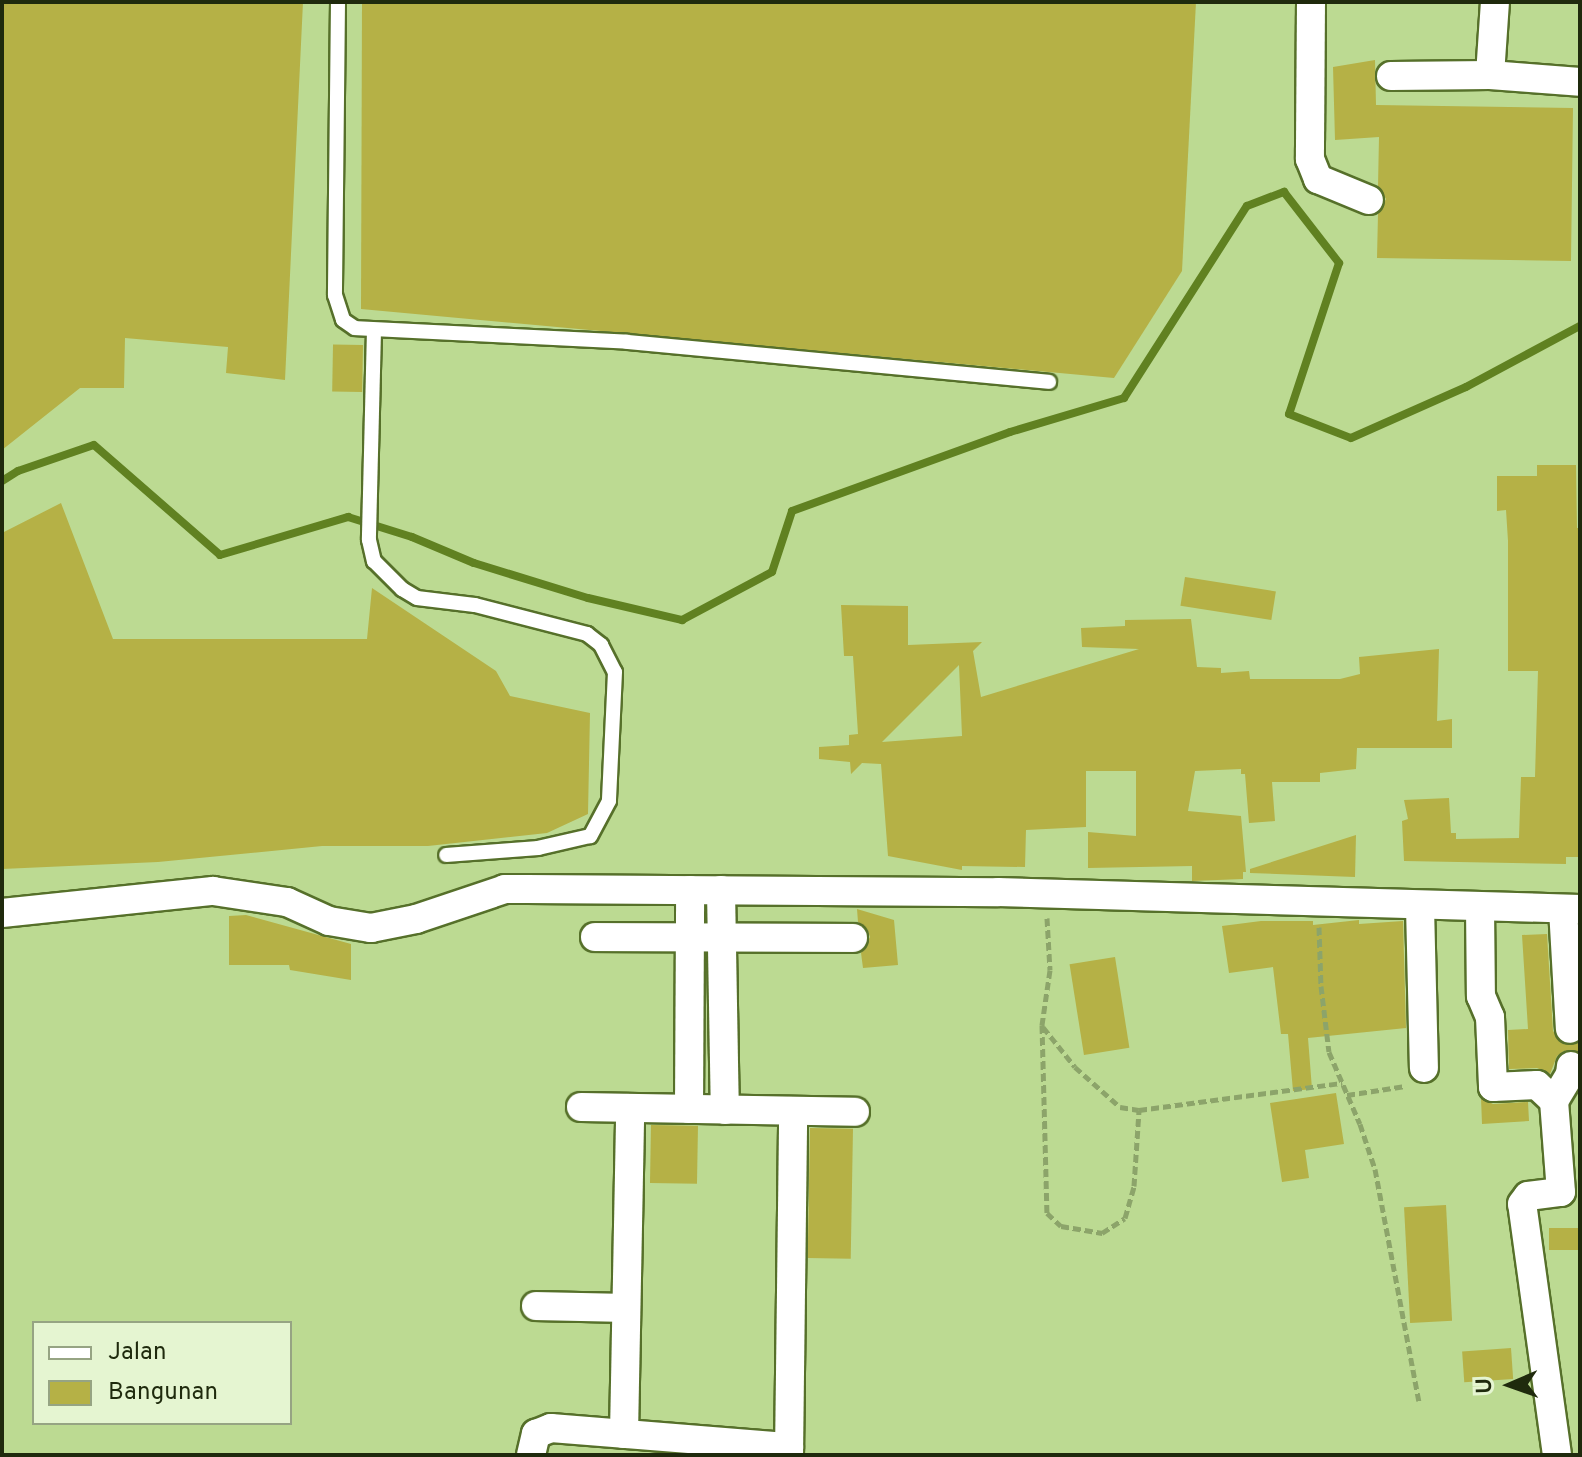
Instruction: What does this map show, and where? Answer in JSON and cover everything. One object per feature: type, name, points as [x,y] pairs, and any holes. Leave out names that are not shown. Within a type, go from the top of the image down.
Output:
[{"type":"street","points":[[1311,2],[1310,159],[1318,179],[1369,200]]},
{"type":"street","points":[[1490,75],[1495,2]]},
{"type":"street","points":[[1391,76],[1490,75],[1580,82]]},
{"type":"street","points":[[2,913],[213,891],[287,902],[329,921],[371,928],[416,919],[505,889],[1045,893],[1420,907],[1572,909],[1570,1029]]},
{"type":"street","points":[[689,1109],[690,890]]},
{"type":"street","points":[[721,890],[725,1110]]},
{"type":"street","points":[[1420,907],[1424,1068]]},
{"type":"street","points":[[1480,907],[1481,996],[1490,1017],[1493,1087],[1537,1085],[1554,1101],[1570,1191],[1528,1196],[1522,1204],[1557,1455]]},
{"type":"street","points":[[595,937],[853,938]]},
{"type":"street","points":[[1554,1101],[1570,1074],[1571,1066]]},
{"type":"street","points":[[581,1107],[855,1112]]},
{"type":"street","points":[[624,1434],[630,1108]]},
{"type":"street","points":[[531,1455],[536,1434],[542,1429],[789,1451],[793,1111]]},
{"type":"street","points":[[536,1306],[626,1308]]},
{"type":"lane","points":[[338,2],[335,295],[343,320],[355,328],[627,342],[1049,382]]},
{"type":"lane","points":[[374,330],[369,540],[374,561],[402,589],[417,598],[475,605],[587,634],[601,645],[615,672],[609,801],[590,836],[538,848],[446,855]]},
{"type":"path","points":[[1045,893],[1050,970],[1042,1025],[1047,1213],[1061,1226],[1102,1233],[1125,1218],[1134,1186],[1139,1110]]},
{"type":"path","points":[[1319,903],[1321,986],[1329,1052],[1360,1124],[1381,1195],[1419,1401]]},
{"type":"path","points":[[1042,1025],[1075,1067],[1120,1107],[1139,1110],[1342,1083]]},
{"type":"path","points":[[1347,1095],[1408,1086],[1424,1068]]},
{"type":"building","points":[[2,2],[303,2],[285,380],[226,373],[228,347],[125,338],[124,388],[80,388],[2,450]]},
{"type":"building","points":[[362,2],[1196,2],[1182,271],[1114,378],[361,309]]},
{"type":"building","points":[[1375,60],[1376,105],[1573,108],[1571,261],[1377,258],[1378,214],[1386,199],[1378,186],[1379,137],[1335,140],[1333,67]]},
{"type":"building","points":[[333,344],[363,345],[362,392],[332,391]]},
{"type":"building","points":[[1537,465],[1576,465],[1577,528],[1580,528],[1580,857],[1566,857],[1566,864],[1404,861],[1402,821],[1408,819],[1404,800],[1449,798],[1451,833],[1456,833],[1456,839],[1519,838],[1521,777],[1535,777],[1538,671],[1508,671],[1508,541],[1506,510],[1497,511],[1497,476],[1537,476]]},
{"type":"building","points":[[61,503],[113,639],[367,639],[372,588],[496,671],[510,696],[590,713],[588,814],[547,833],[428,846],[322,846],[158,862],[2,869],[2,533]]},
{"type":"building","points":[[1185,577],[1276,591],[1271,620],[1180,606]]},
{"type":"building","points":[[841,605],[908,606],[908,645],[982,642],[973,651],[981,697],[1139,649],[1082,647],[1081,628],[1125,626],[1125,620],[1191,619],[1197,667],[1221,668],[1221,673],[1249,671],[1250,679],[1340,679],[1360,674],[1359,657],[1439,649],[1437,721],[1452,719],[1452,748],[1357,748],[1356,769],[1320,773],[1320,782],[1272,782],[1275,821],[1249,823],[1245,774],[1241,774],[1241,769],[1195,771],[1188,811],[1241,816],[1246,872],[1243,872],[1243,879],[1192,881],[1192,866],[1088,868],[1088,832],[1136,836],[1136,771],[1086,771],[1086,827],[1026,830],[1025,867],[962,866],[962,870],[888,856],[881,764],[862,763],[851,774],[850,762],[819,759],[819,747],[849,745],[849,735],[858,734],[853,656],[844,656]],"holes":[[[959,665],[962,736],[882,742]]]},
{"type":"building","points":[[1356,835],[1355,877],[1250,873],[1250,869]]},
{"type":"building","points":[[857,909],[894,920],[898,965],[863,968],[861,953],[870,937],[867,929],[858,922]]},
{"type":"building","points":[[246,915],[351,944],[351,980],[290,970],[289,965],[229,965],[229,916]]},
{"type":"building","points":[[1359,920],[1359,924],[1403,921],[1406,1028],[1308,1038],[1312,1089],[1293,1091],[1288,1034],[1281,1034],[1273,967],[1229,973],[1222,926],[1261,921],[1313,921],[1313,925]]},
{"type":"building","points":[[1547,934],[1553,1031],[1563,1044],[1580,1043],[1580,1052],[1564,1051],[1557,1056],[1550,1074],[1537,1068],[1509,1069],[1508,1030],[1528,1029],[1522,935]]},
{"type":"building","points":[[1115,957],[1129,1048],[1084,1055],[1070,964]]},
{"type":"building","points":[[1336,1093],[1344,1144],[1305,1150],[1309,1178],[1282,1182],[1270,1103]]},
{"type":"building","points":[[1481,1098],[1493,1104],[1528,1102],[1529,1121],[1482,1124]]},
{"type":"building","points":[[651,1125],[698,1126],[697,1184],[650,1183]]},
{"type":"building","points":[[810,1128],[853,1129],[851,1259],[808,1258]]},
{"type":"building","points":[[1446,1205],[1452,1321],[1410,1323],[1404,1207]]},
{"type":"building","points":[[1549,1228],[1580,1228],[1580,1250],[1549,1250]]},
{"type":"building","points":[[1511,1348],[1513,1379],[1464,1382],[1462,1351]]},
{"type":"waterway","points":[[2,481],[18,471],[94,445],[220,555],[348,517],[412,537],[474,563],[588,598],[682,620],[772,572],[792,511],[1010,432],[1124,398],[1247,206],[1284,192],[1339,263],[1289,414],[1351,438],[1466,387],[1580,326]]}]
